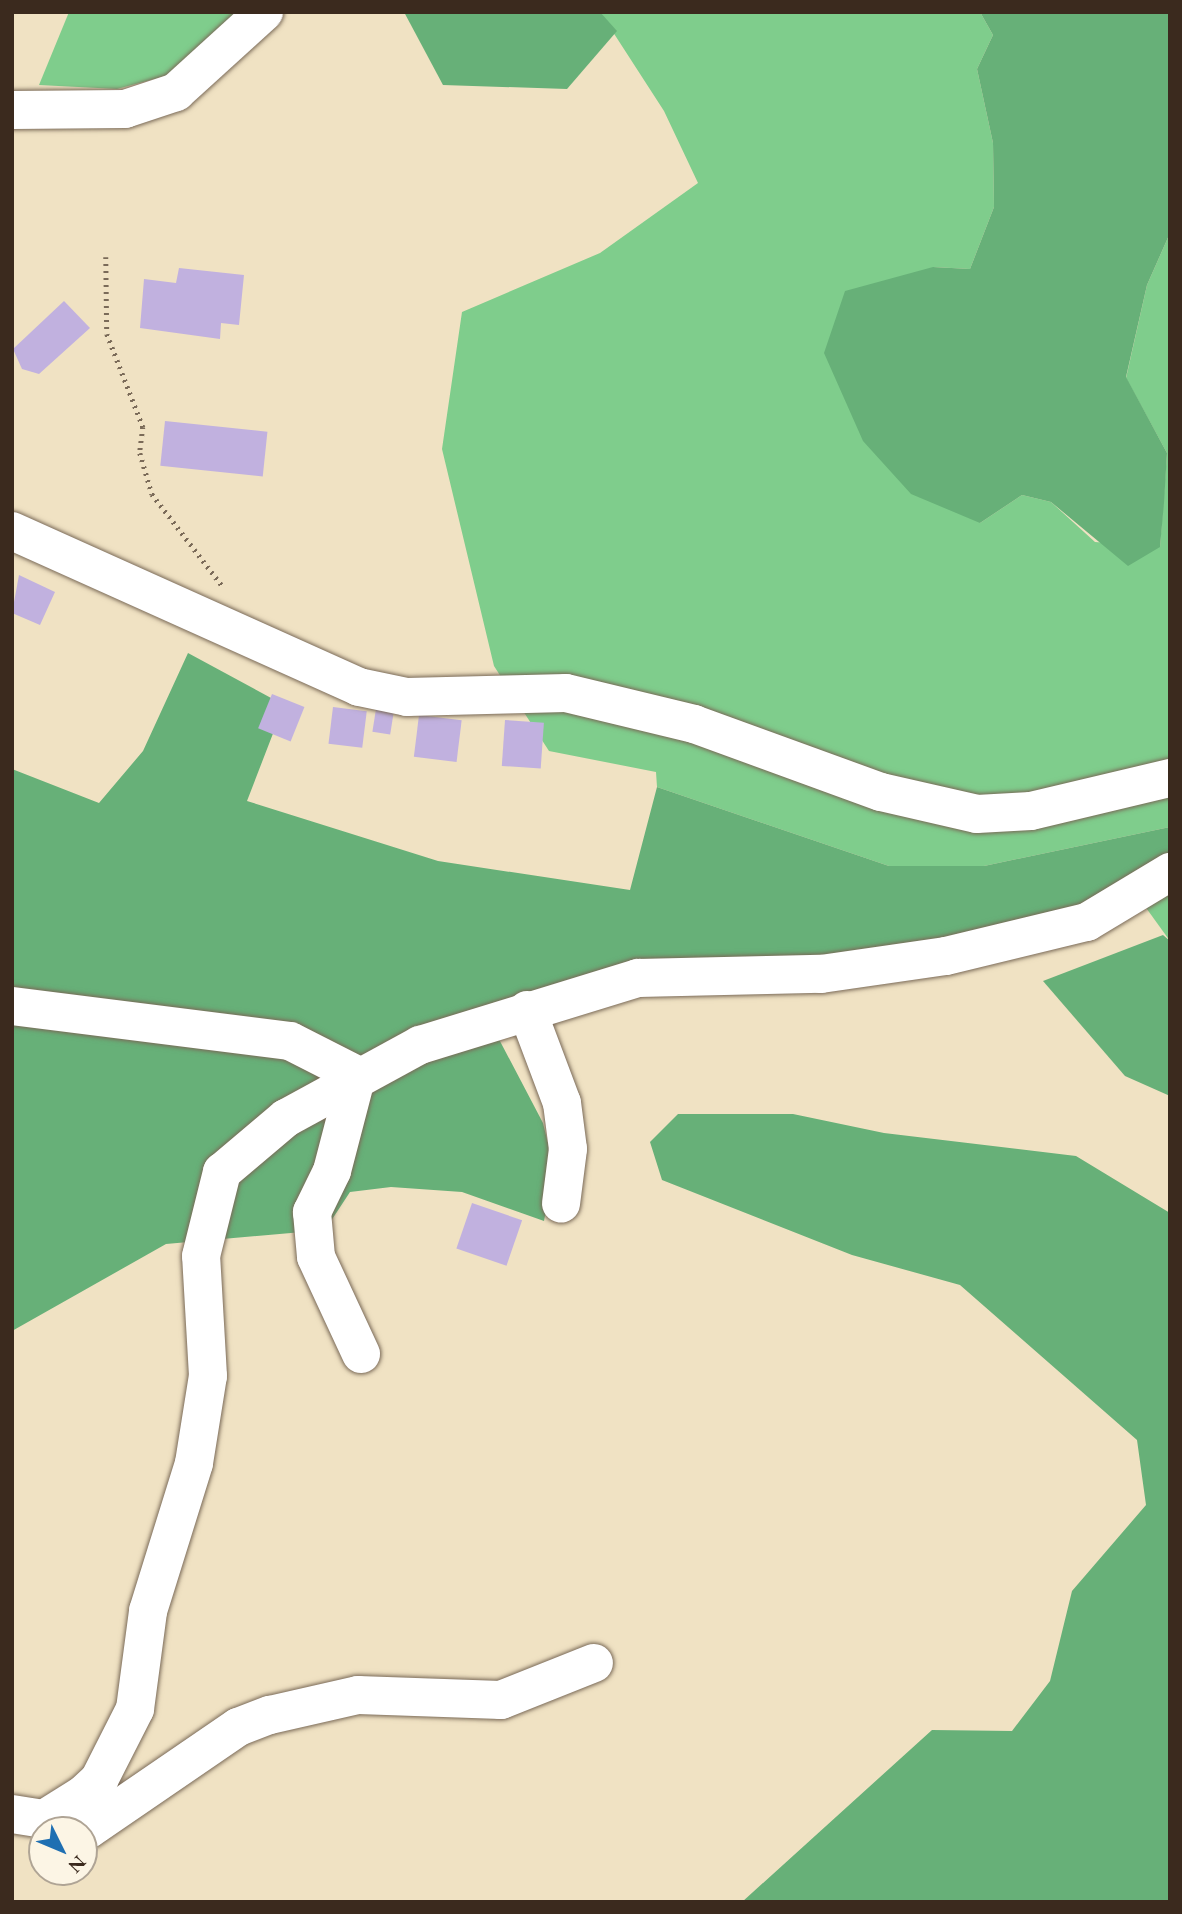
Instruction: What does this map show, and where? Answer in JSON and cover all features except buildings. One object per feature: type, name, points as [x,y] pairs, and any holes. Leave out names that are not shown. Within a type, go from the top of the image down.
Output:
[{"type":"street","points":[[12,110],[125,109],[176,92],[264,12]]},
{"type":"street","points":[[12,531],[359,687],[407,697],[566,693],[694,724],[881,792],[977,814],[1031,811],[1170,778]]},
{"type":"street","points":[[30,1816],[99,1780],[135,1709],[148,1611],[196,1450],[208,1376],[201,1256],[222,1172],[286,1118],[357,1075],[420,1045],[638,978],[821,974],[959,953],[1087,922],[1170,872]]},
{"type":"street","points":[[12,1006],[290,1041],[357,1075]]},
{"type":"street","points":[[527,1010],[562,1103],[568,1149],[561,1204]]},
{"type":"street","points":[[357,1075],[332,1171],[312,1212],[316,1257],[361,1354]]},
{"type":"street","points":[[98,1823],[238,1727],[270,1715],[358,1695],[501,1700],[594,1663]]},
{"type":"path","points":[[106,257],[107,334],[142,426],[140,453],[152,494],[226,591]]},
{"type":"green space","points":[[69,12],[241,12],[173,74],[117,89],[39,85]]},
{"type":"green space","points":[[404,12],[600,12],[617,31],[567,89],[443,85]]},
{"type":"green space","points":[[600,12],[980,12],[993,35],[977,69],[993,143],[994,207],[970,269],[933,267],[980,523],[1022,495],[1051,502],[1095,542],[1160,547],[1167,453],[1126,378],[1147,285],[1170,233],[1170,827],[984,866],[889,866],[657,787],[656,772],[549,751],[494,666],[442,449],[462,312],[600,253],[698,183],[664,111]]},
{"type":"green space","points":[[980,12],[1170,12],[1170,233],[1147,285],[1126,377],[1167,453],[1164,503],[1160,547],[1128,566],[1051,502],[1022,495],[980,523],[911,494],[863,441],[824,353],[845,291],[933,267],[970,269],[994,207],[993,143],[977,69],[993,35]]},
{"type":"green space","points":[[188,653],[284,705],[247,801],[438,861],[630,890],[657,787],[889,866],[984,866],[1170,827],[1170,866],[1064,938],[652,969],[491,1024],[543,1123],[554,1168],[544,1221],[462,1192],[391,1187],[350,1192],[325,1230],[166,1244],[12,1331],[12,769],[99,803],[143,751]]},
{"type":"green space","points":[[1170,866],[1170,941],[1144,905]]},
{"type":"green space","points":[[1163,935],[1170,941],[1170,1096],[1125,1076],[1043,981]]},
{"type":"green space","points":[[678,1114],[793,1114],[884,1133],[1076,1156],[1170,1213],[1170,1902],[742,1902],[932,1730],[1012,1731],[1050,1681],[1072,1591],[1146,1505],[1137,1440],[960,1285],[852,1255],[662,1180],[650,1142]]}]
